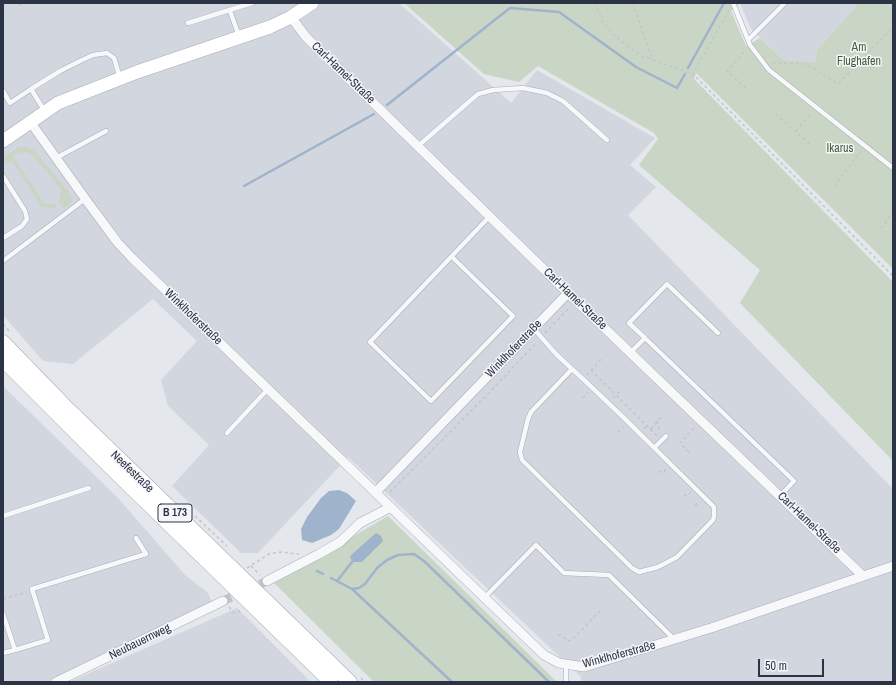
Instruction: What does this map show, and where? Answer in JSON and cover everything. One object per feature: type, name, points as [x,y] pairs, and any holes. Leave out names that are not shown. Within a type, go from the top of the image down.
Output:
[{"type":"main road","points":[[3,141],[32,123],[58,104],[120,78],[240,38],[291,17],[312,3]]},
{"type":"main road","name":"Neefestraße","points":[[3,342],[78,419],[350,682]]},
{"type":"main road","name":"Neefestraße","points":[[3,360],[108,465],[331,682]]},
{"type":"street","name":"Carl-Hamel-Straße","points":[[291,17],[306,37],[568,293],[863,576]]},
{"type":"street","name":"Winklhoferstraße","points":[[32,123],[118,243],[132,258],[544,655],[566,664],[584,666],[674,640],[893,566]]},
{"type":"street","name":"Winklhoferstraße","points":[[379,495],[568,293]]},
{"type":"street","points":[[267,581],[311,559],[340,542],[360,523],[391,507]]},
{"type":"street","name":"Neubauernweg","points":[[56,682],[223,601]]},
{"type":"lane","points":[[188,23],[252,3]]},
{"type":"lane","points":[[748,40],[786,3]]},
{"type":"lane","points":[[734,4],[751,46],[768,70],[818,107],[893,168]]},
{"type":"lane","points":[[230,11],[240,38]]},
{"type":"lane","points":[[3,91],[10,103],[70,65],[101,53],[112,55],[120,78]]},
{"type":"lane","points":[[418,146],[478,94],[493,90],[523,88],[547,93],[563,101],[607,140]]},
{"type":"lane","points":[[31,89],[45,113]]},
{"type":"lane","points":[[56,158],[106,131]]},
{"type":"lane","points":[[3,178],[25,211],[27,219],[22,226],[3,238]]},
{"type":"lane","points":[[3,261],[85,198]]},
{"type":"lane","points":[[452,257],[513,316],[431,401],[370,342],[490,216]]},
{"type":"lane","points":[[718,333],[667,284],[629,323],[794,481],[780,496]]},
{"type":"lane","points":[[534,329],[542,336],[556,354],[572,369],[712,504],[715,511],[714,516],[677,557],[658,567],[639,572],[622,560],[522,460],[521,447],[531,412],[572,369]]},
{"type":"lane","points":[[631,352],[645,338]]},
{"type":"lane","points":[[227,433],[268,389]]},
{"type":"lane","points":[[654,448],[663,439]]},
{"type":"lane","points":[[3,516],[90,488]]},
{"type":"lane","points":[[3,653],[48,640],[32,589],[146,554],[136,538]]},
{"type":"lane","points":[[485,597],[536,545],[564,573],[609,575],[674,640]]},
{"type":"lane","points":[[3,614],[15,650]]},
{"type":"lane","points":[[566,664],[566,682]]},
{"type":"path","points":[[595,3],[604,24],[614,35],[642,56],[693,74],[893,276]]},
{"type":"path","points":[[633,3],[652,59]]},
{"type":"path","points":[[693,74],[734,4]]},
{"type":"path","points":[[762,62],[806,64],[837,84],[893,27]]},
{"type":"path","points":[[746,88],[727,71],[744,51],[751,46]]},
{"type":"path","points":[[796,132],[818,107]]},
{"type":"path","points":[[776,114],[812,146]]},
{"type":"path","points":[[834,186],[865,146]]},
{"type":"path","points":[[881,228],[893,212]]},
{"type":"path","points":[[379,495],[487,394],[577,300]]},
{"type":"path","points":[[591,370],[663,439]]},
{"type":"path","points":[[582,398],[590,391]]},
{"type":"path","points":[[651,429],[661,417],[659,415]]},
{"type":"path","points":[[657,421],[663,439]]},
{"type":"path","points":[[618,432],[625,425]]},
{"type":"path","points":[[688,434],[680,443],[689,452]]},
{"type":"path","points":[[247,568],[269,554],[280,552],[300,554],[311,559]]},
{"type":"path","points":[[3,599],[32,590]]},
{"type":"path","points":[[223,601],[234,613],[242,610]]},
{"type":"path","points":[[558,635],[561,635],[568,641],[572,640],[601,610]]},
{"type":"shaded area","points":[[3,3],[399,3],[511,103],[537,70],[655,138],[630,165],[656,187],[628,215],[893,489],[893,682],[582,682],[580,676],[348,457],[258,553],[241,553],[172,486],[209,445],[168,406],[161,380],[197,341],[153,299],[73,364],[43,361],[3,315]]},
{"type":"shaded area","points":[[740,3],[859,3],[817,50],[815,62],[784,60],[751,29]]},
{"type":"shaded area","points":[[3,386],[118,498],[185,575],[208,593],[212,603],[47,682],[3,682]]},
{"type":"shaded area","points":[[237,608],[311,682],[69,682]]},
{"type":"green space","points":[[404,3],[740,3],[731,11],[746,46],[760,38],[784,60],[815,62],[817,50],[859,3],[893,3],[893,269],[696,73],[694,79],[893,282],[893,461],[740,303],[760,270],[639,165],[658,139],[654,133],[538,66],[519,82],[484,74]]},
{"type":"green space","points":[[19,147],[34,150],[73,197],[72,202],[64,209],[59,202],[61,189],[33,156],[28,153],[20,152],[13,156],[44,203],[55,204],[57,209],[41,207],[12,160],[7,163],[3,158]]},
{"type":"green space","points":[[388,516],[557,682],[374,682],[274,583]]},
{"type":"water","points":[[339,490],[347,493],[356,501],[339,529],[331,535],[312,543],[302,540],[301,529],[307,517],[321,498],[329,491]]},
{"type":"water","points":[[376,533],[381,536],[383,541],[362,562],[352,562],[350,556]]},
{"type":"waterway","points":[[688,68],[724,3]]},
{"type":"waterway","points":[[387,105],[510,8],[559,12],[636,67],[677,88],[685,74]]},
{"type":"waterway","points":[[244,186],[374,114]]},
{"type":"waterway","points":[[331,578],[352,589],[359,588],[365,584],[377,568],[387,560],[398,555],[414,554],[424,561],[549,682]]},
{"type":"waterway","points":[[337,581],[352,562]]},
{"type":"waterway","points":[[317,571],[323,574]]},
{"type":"waterway","points":[[352,589],[452,682]]},
{"type":"tunnel","points":[[223,601],[267,581]]},
{"type":"park label","name":"Am Flughafen","points":[[859,55]]},
{"type":"park label","name":"Ikarus","points":[[840,149]]}]
